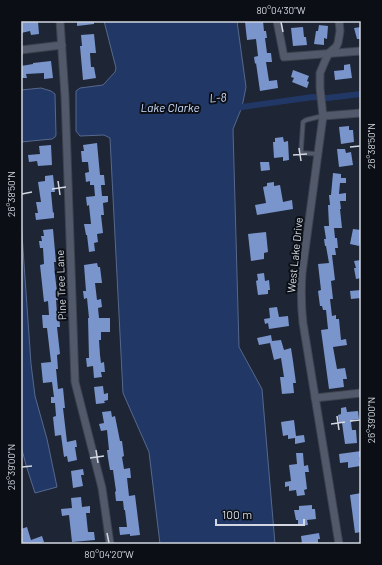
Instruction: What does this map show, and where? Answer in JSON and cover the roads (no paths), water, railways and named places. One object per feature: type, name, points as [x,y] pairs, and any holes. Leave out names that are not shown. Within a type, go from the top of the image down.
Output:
[{"type":"street","name":"Pine Tree Lane","points":[[60,21],[66,116],[75,382],[102,488],[110,544]]},
{"type":"street","points":[[276,21],[284,57],[361,51]]},
{"type":"street","name":"West Lake Drive","points":[[338,21],[340,31],[339,39],[336,47],[329,53],[321,69],[320,88],[323,116],[301,290],[303,323],[339,544]]},
{"type":"street","points":[[21,50],[62,45]]},
{"type":"street","points":[[323,116],[361,113]]},
{"type":"street","points":[[315,398],[361,393]]},
{"type":"lane","points":[[318,154],[303,153],[301,151],[303,122],[323,116]]},
{"type":"water","name":"Lake Clarke","points":[[104,21],[237,21],[246,87],[242,107],[233,129],[239,347],[262,389],[275,544],[160,544],[149,452],[123,393],[110,138],[104,135],[80,136],[76,131],[76,91],[80,88],[103,85],[115,72],[116,68]]},
{"type":"water","points":[[41,88],[55,94],[56,135],[52,139],[21,142],[21,90]]},
{"type":"water","points":[[21,220],[31,364],[35,396],[47,439],[57,487],[35,493],[21,446]]},
{"type":"waterway","name":"L-8","points":[[235,108],[313,97],[327,98],[361,94]]}]
